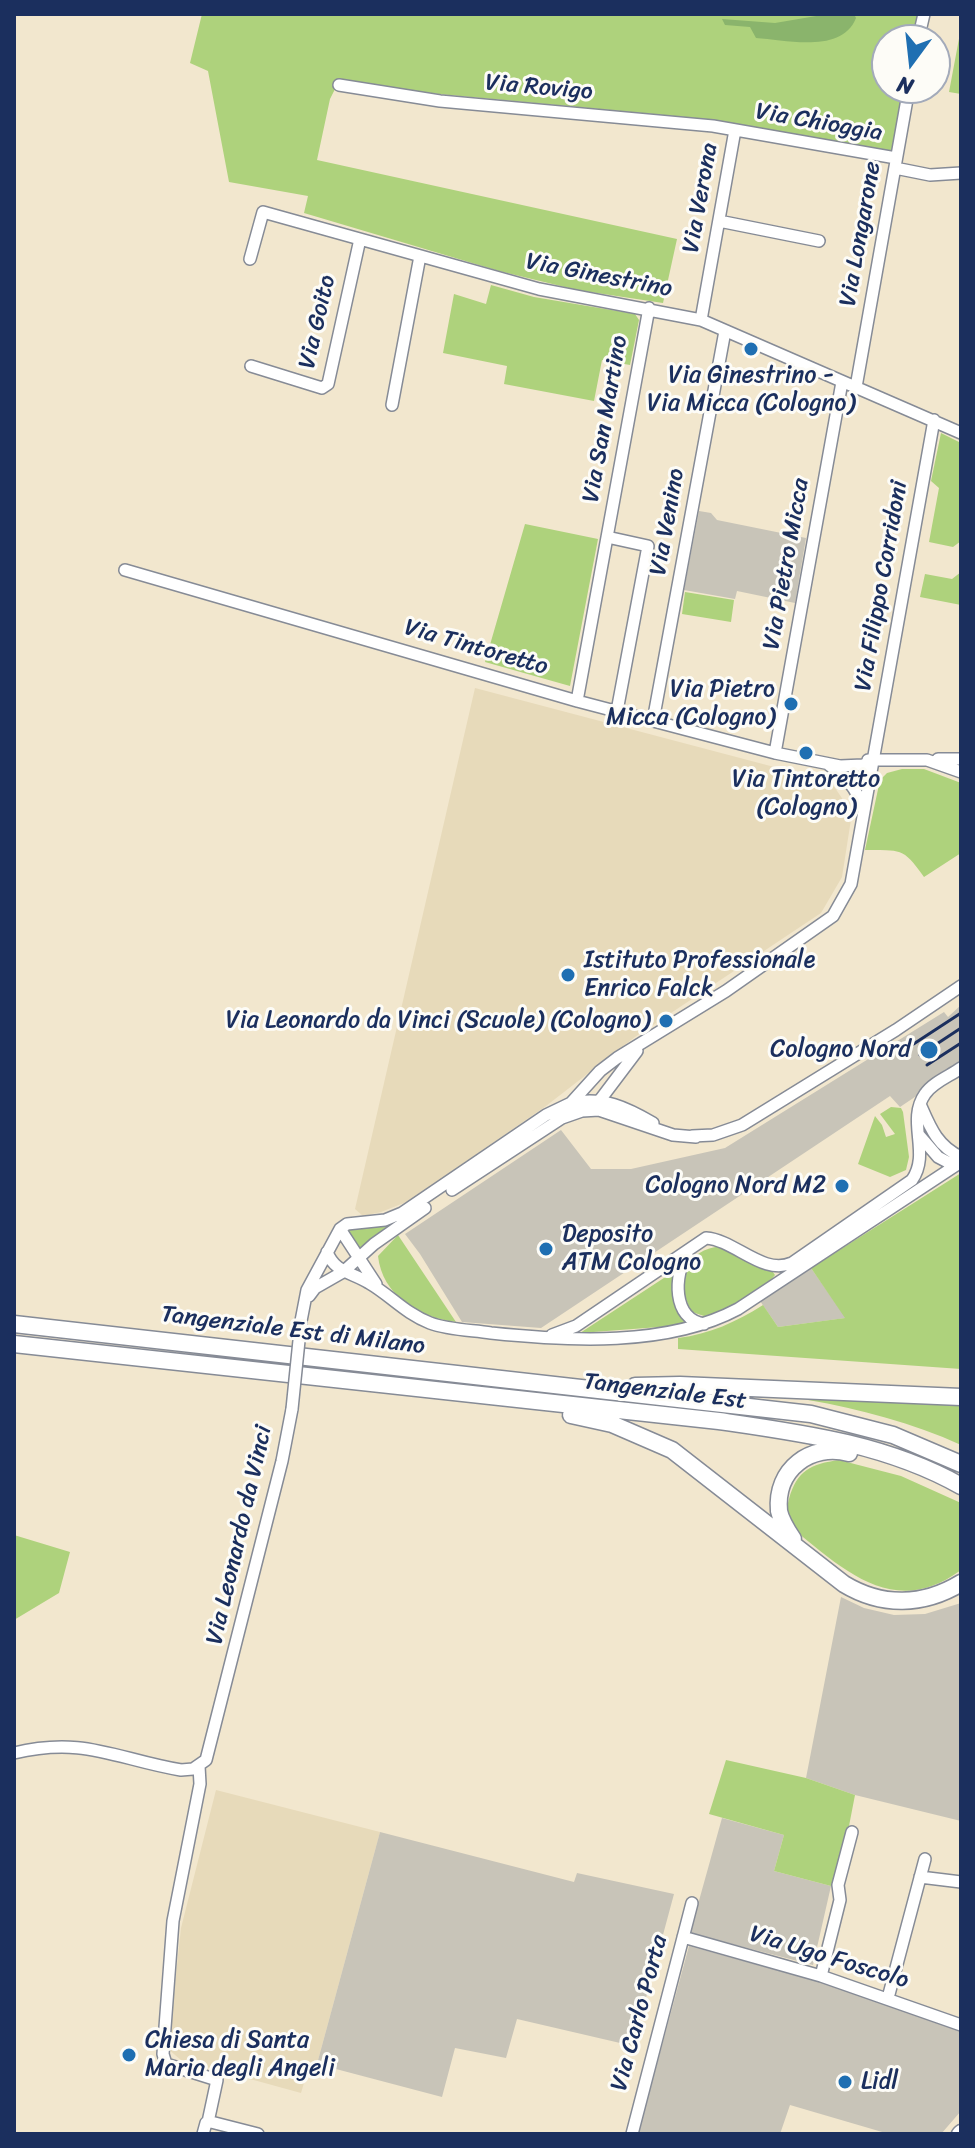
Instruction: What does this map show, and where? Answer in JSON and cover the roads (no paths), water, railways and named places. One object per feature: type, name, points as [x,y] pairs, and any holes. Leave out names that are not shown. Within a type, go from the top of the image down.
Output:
[{"type":"highway","name":"Tangenziale Est di Milano","points":[[14,1324],[566,1387]]},
{"type":"highway","name":"Tangenziale Est di Milano","points":[[14,1344],[356,1382]]},
{"type":"highway","points":[[356,1382],[584,1417],[643,1435],[698,1468],[844,1584],[871,1598],[895,1602],[916,1600],[938,1595],[961,1583]]},
{"type":"highway","name":"Tangenziale Est","points":[[356,1382],[719,1421],[821,1436],[878,1451],[961,1486]]},
{"type":"highway","points":[[566,1387],[680,1385],[961,1397]]},
{"type":"highway","name":"Tangenziale Est","points":[[566,1387],[830,1417],[893,1435],[961,1464]]},
{"type":"highway","points":[[798,1547],[779,1512],[780,1491],[785,1477],[796,1463],[820,1451],[845,1452],[961,1493]]},
{"type":"street","name":"Via Rovigo","points":[[339,85],[440,101],[735,130]]},
{"type":"street","name":"Via Longarone","points":[[856,387],[906,104]]},
{"type":"street","name":"Via Chioggia","points":[[735,130],[896,163],[930,175],[961,173]]},
{"type":"street","name":"Via Verona","points":[[701,320],[735,130]]},
{"type":"street","name":"Via Ginestrino","points":[[250,259],[263,212],[539,289],[701,320],[961,433]]},
{"type":"street","points":[[719,221],[819,241]]},
{"type":"street","name":"Via Goito","points":[[251,366],[322,388],[328,384],[360,239]]},
{"type":"street","points":[[392,405],[420,256]]},
{"type":"street","name":"Via San Martino","points":[[577,701],[649,308]]},
{"type":"street","name":"Via Venino","points":[[653,721],[725,331]]},
{"type":"street","name":"Via Pietro Micca","points":[[775,753],[842,382]]},
{"type":"street","name":"Via Filippo Corridoni","points":[[874,760],[934,420]]},
{"type":"street","name":"Via San Martino","points":[[607,537],[648,546],[617,711]]},
{"type":"street","name":"Via Tintoretto","points":[[125,570],[577,701],[775,753],[821,761],[961,759]]},
{"type":"street","name":"Via Tintoretto","points":[[915,759],[936,762],[961,772]]},
{"type":"street","points":[[381,1291],[340,1229],[347,1224],[385,1220],[402,1213],[546,1115],[571,1103],[617,1058],[726,991],[833,916],[851,884],[862,810],[874,760]]},
{"type":"street","points":[[821,761],[851,784],[859,795],[862,810]]},
{"type":"street","points":[[592,1081],[591,1094],[595,1103],[608,1112],[673,1135],[713,1135],[742,1125],[961,986]]},
{"type":"street","points":[[303,1307],[315,1288],[343,1272],[374,1244],[542,1131],[595,1103],[642,1044]]},
{"type":"street","points":[[536,1338],[576,1326],[702,1240],[717,1239],[769,1264],[790,1264],[908,1184],[920,1164],[917,1118],[920,1103],[931,1087],[961,1068]]},
{"type":"street","points":[[617,1078],[620,1096],[634,1113]]},
{"type":"street","points":[[571,1103],[595,1103],[634,1113],[672,1132],[696,1137]]},
{"type":"street","points":[[920,1103],[931,1130],[959,1161]]},
{"type":"street","points":[[918,1135],[938,1157],[959,1161]]},
{"type":"street","points":[[327,1252],[331,1262],[343,1272],[368,1282],[408,1312],[430,1323],[561,1340],[674,1330],[704,1324],[738,1309],[959,1161]]},
{"type":"street","name":"Via Leonardo da Vinci","points":[[205,2128],[217,2080],[166,2064],[163,2054],[173,1921],[200,1784],[199,1766],[206,1760],[211,1747],[282,1461],[292,1409],[303,1307],[310,1282],[340,1229]]},
{"type":"street","points":[[702,1240],[684,1259],[677,1285],[685,1311],[704,1324]]},
{"type":"street","points":[[374,1244],[371,1260],[381,1291]]},
{"type":"street","points":[[14,1753],[70,1746],[176,1769],[199,1766]]},
{"type":"street","points":[[821,1976],[840,1900],[838,1885],[852,1832]]},
{"type":"street","points":[[888,1998],[925,1859]]},
{"type":"street","points":[[920,1877],[961,1882]]},
{"type":"street","name":"Via Carlo Porta","points":[[632,2134],[692,1903]]},
{"type":"street","name":"Via Ugo Foscolo","points":[[683,1937],[821,1976],[961,2025]]},
{"type":"street","points":[[205,2128],[258,2134]]},
{"type":"railway","points":[[912,1045],[961,1013]]},
{"type":"railway","points":[[920,1055],[961,1028]]},
{"type":"railway","points":[[927,1065],[961,1043]]},
{"type":"place","name":"Via Ginestrino - Via Micca (Cologno)","points":[[751,349]]},
{"type":"place","name":"Via Pietro Micca (Cologno)","points":[[791,704]]},
{"type":"place","name":"Via Tintoretto (Cologno)","points":[[806,753]]},
{"type":"place","name":"Istituto Professionale Enrico Falck","points":[[568,975]]},
{"type":"place","name":"Via Leonardo da Vinci (Scuole) (Cologno)","points":[[666,1021]]},
{"type":"place","name":"Cologno Nord","points":[[929,1050]]},
{"type":"place","name":"Cologno Nord M2","points":[[842,1186]]},
{"type":"place","name":"Deposito ATM Cologno","points":[[546,1249]]},
{"type":"place","name":"Chiesa di Santa Maria degli Angeli","points":[[129,2055]]},
{"type":"place","name":"Lidl","points":[[845,2082]]}]
